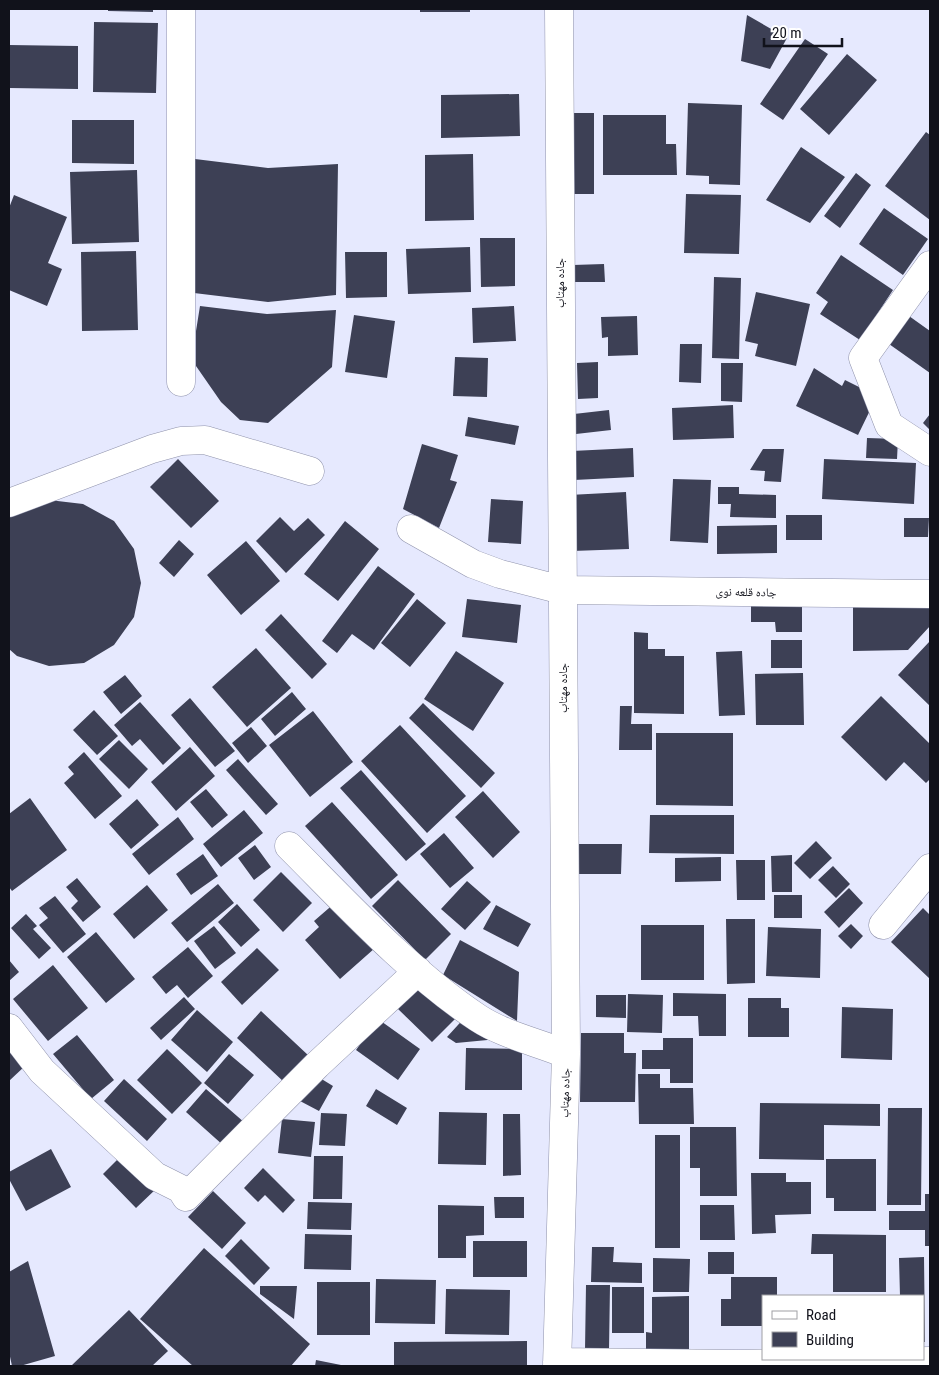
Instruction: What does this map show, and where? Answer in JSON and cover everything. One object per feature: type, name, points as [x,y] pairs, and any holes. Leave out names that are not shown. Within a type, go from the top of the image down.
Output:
[{"type":"street","points":[[181,9],[181,382]]},
{"type":"street","name":"جاده مهتاب","points":[[557,1364],[566,1054],[559,9]]},
{"type":"street","points":[[930,265],[863,358],[890,425],[930,452]]},
{"type":"street","points":[[9,503],[152,449],[181,441],[205,440],[310,471]]},
{"type":"street","name":"جاده قلعه نوی","points":[[411,529],[473,564],[500,574],[562,590],[930,594]]},
{"type":"street","points":[[288,846],[418,971],[478,1018],[510,1034],[566,1054]]},
{"type":"street","points":[[883,925],[930,868]]},
{"type":"street","points":[[9,1028],[42,1071],[156,1176],[181,1189],[186,1197],[317,1065],[418,971]]},
{"type":"street","points":[[557,1364],[930,1361]]},
{"type":"building","points":[[108,9],[153,9],[153,12],[108,11]]},
{"type":"building","points":[[420,9],[470,9],[470,12],[420,12]]},
{"type":"building","points":[[747,15],[787,38],[770,69],[741,61]]},
{"type":"building","points":[[94,22],[158,23],[156,93],[93,92]]},
{"type":"building","points":[[805,39],[828,54],[783,120],[760,104]]},
{"type":"building","points":[[9,45],[78,46],[78,89],[9,88]]},
{"type":"building","points":[[847,54],[877,80],[829,135],[800,109]]},
{"type":"building","points":[[519,94],[520,136],[441,138],[441,95]]},
{"type":"building","points":[[688,103],[742,105],[740,185],[709,184],[709,176],[686,175]]},
{"type":"building","points":[[571,113],[594,113],[594,194],[571,194]]},
{"type":"building","points":[[603,115],[666,115],[666,144],[676,144],[677,175],[603,175]]},
{"type":"building","points":[[72,120],[134,120],[134,164],[72,163]]},
{"type":"building","points":[[926,132],[930,135],[930,220],[885,186]]},
{"type":"building","points":[[801,147],[845,177],[810,223],[766,200]]},
{"type":"building","points":[[473,154],[474,220],[425,221],[425,155]]},
{"type":"building","points":[[195,159],[268,168],[338,164],[336,295],[268,302],[194,293]]},
{"type":"building","points":[[137,170],[139,242],[72,244],[70,172]]},
{"type":"building","points":[[856,173],[871,185],[840,228],[824,216]]},
{"type":"building","points":[[686,194],[741,195],[739,254],[684,253]]},
{"type":"building","points":[[14,195],[67,217],[48,263],[62,269],[47,306],[9,290],[9,208]]},
{"type":"building","points":[[884,208],[928,239],[903,275],[859,244]]},
{"type":"building","points":[[480,238],[515,238],[515,286],[481,287]]},
{"type":"building","points":[[470,247],[471,292],[408,294],[406,249]]},
{"type":"building","points":[[136,251],[138,330],[82,331],[81,252]]},
{"type":"building","points":[[345,252],[387,252],[387,297],[346,298]]},
{"type":"building","points":[[841,255],[893,290],[860,340],[820,314],[828,302],[816,293]]},
{"type":"building","points":[[604,264],[605,282],[573,282],[573,265]]},
{"type":"building","points":[[714,277],[741,278],[739,359],[712,358]]},
{"type":"building","points":[[756,292],[810,304],[796,366],[755,356],[758,344],[745,341]]},
{"type":"building","points":[[200,306],[267,314],[336,310],[332,367],[268,423],[240,420],[221,402],[196,366],[196,331]]},
{"type":"building","points":[[514,306],[516,341],[473,343],[472,308]]},
{"type":"building","points":[[354,315],[395,321],[387,378],[345,372]]},
{"type":"building","points":[[637,316],[638,355],[608,356],[608,337],[602,338],[601,317]]},
{"type":"building","points":[[909,316],[930,331],[930,373],[889,344]]},
{"type":"building","points":[[680,344],[702,344],[701,383],[679,382]]},
{"type":"building","points":[[455,357],[488,358],[487,397],[453,396]]},
{"type":"building","points":[[598,362],[598,398],[578,399],[577,363]]},
{"type":"building","points":[[721,363],[743,363],[742,402],[721,401]]},
{"type":"building","points":[[814,368],[842,386],[845,380],[877,396],[858,435],[796,406]]},
{"type":"building","points":[[733,405],[734,438],[673,440],[672,408]]},
{"type":"building","points":[[609,410],[611,430],[576,434],[574,414]]},
{"type":"building","points":[[930,414],[930,430],[923,423]]},
{"type":"building","points":[[468,417],[519,426],[515,445],[465,436]]},
{"type":"building","points":[[867,438],[898,439],[897,459],[866,458]]},
{"type":"building","points":[[422,444],[458,455],[450,480],[457,482],[439,528],[403,509]]},
{"type":"building","points":[[633,448],[634,477],[574,480],[572,451]]},
{"type":"building","points":[[763,449],[784,449],[781,482],[764,481],[765,471],[750,470]]},
{"type":"building","points":[[178,459],[219,501],[191,528],[150,487]]},
{"type":"building","points":[[824,459],[916,463],[914,504],[822,499]]},
{"type":"building","points":[[673,479],[711,480],[708,543],[670,541]]},
{"type":"building","points":[[718,487],[739,487],[739,494],[776,495],[776,518],[730,517],[731,504],[718,504]]},
{"type":"building","points":[[626,492],[629,549],[572,551],[569,495]]},
{"type":"building","points":[[491,499],[523,501],[521,544],[488,542]]},
{"type":"building","points":[[49,500],[83,504],[114,521],[134,549],[141,583],[134,617],[114,645],[84,663],[49,666],[17,656],[9,649],[9,518],[16,511]]},
{"type":"building","points":[[786,515],[822,515],[822,540],[786,540]]},
{"type":"building","points":[[280,517],[294,531],[308,518],[325,535],[286,573],[256,541]]},
{"type":"building","points":[[904,518],[929,518],[928,537],[904,537]]},
{"type":"building","points":[[345,521],[379,549],[338,601],[304,574]]},
{"type":"building","points":[[777,525],[777,553],[717,554],[717,526]]},
{"type":"building","points":[[179,540],[194,554],[174,577],[159,563]]},
{"type":"building","points":[[246,541],[280,581],[241,615],[207,575]]},
{"type":"building","points":[[378,566],[415,594],[374,650],[352,634],[337,653],[322,641]]},
{"type":"building","points":[[751,592],[802,592],[802,632],[776,632],[775,622],[751,622]]},
{"type":"building","points":[[853,596],[930,599],[930,626],[908,650],[853,651]]},
{"type":"building","points":[[417,599],[446,623],[410,667],[381,643]]},
{"type":"building","points":[[467,599],[521,605],[517,643],[462,637]]},
{"type":"building","points":[[281,614],[327,664],[312,679],[265,630]]},
{"type":"building","points":[[634,632],[648,633],[648,649],[665,649],[665,656],[684,656],[684,714],[634,713]]},
{"type":"building","points":[[771,640],[802,640],[802,668],[771,668]]},
{"type":"building","points":[[930,641],[930,706],[898,675]]},
{"type":"building","points":[[256,648],[291,688],[247,727],[212,687]]},
{"type":"building","points":[[456,651],[504,683],[473,731],[424,699]]},
{"type":"building","points":[[742,651],[745,715],[719,716],[716,652]]},
{"type":"building","points":[[803,673],[804,725],[756,725],[755,674]]},
{"type":"building","points":[[125,675],[142,696],[121,714],[103,692]]},
{"type":"building","points":[[292,692],[306,709],[275,736],[261,719]]},
{"type":"building","points":[[881,696],[930,744],[930,779],[926,783],[904,762],[886,781],[841,737]]},
{"type":"building","points":[[190,698],[235,751],[215,767],[171,715]]},
{"type":"building","points":[[140,702],[181,748],[163,765],[140,739],[132,746],[114,725]]},
{"type":"building","points":[[423,703],[495,773],[481,788],[409,718]]},
{"type":"building","points":[[620,706],[632,706],[631,724],[652,724],[652,750],[619,750]]},
{"type":"building","points":[[94,710],[118,736],[97,755],[73,730]]},
{"type":"building","points":[[313,711],[353,762],[310,797],[269,745]]},
{"type":"building","points":[[400,725],[466,796],[427,833],[361,761]]},
{"type":"building","points":[[251,727],[267,746],[248,763],[232,743]]},
{"type":"building","points":[[656,733],[733,733],[733,806],[656,805]]},
{"type":"building","points":[[119,740],[148,769],[129,789],[99,759]]},
{"type":"building","points":[[190,747],[215,776],[176,811],[151,782]]},
{"type":"building","points":[[84,752],[122,796],[95,819],[64,783],[74,774],[68,767]]},
{"type":"building","points":[[238,759],[278,804],[266,815],[226,770]]},
{"type":"building","points":[[361,770],[426,844],[406,861],[340,788]]},
{"type":"building","points":[[206,789],[228,815],[212,828],[190,802]]},
{"type":"building","points":[[483,791],[520,832],[493,858],[455,817]]},
{"type":"building","points":[[30,798],[67,850],[12,891],[9,887],[9,814]]},
{"type":"building","points":[[137,799],[159,825],[131,849],[109,824]]},
{"type":"building","points":[[332,802],[398,875],[371,899],[305,826]]},
{"type":"building","points":[[244,810],[263,833],[221,867],[203,844]]},
{"type":"building","points":[[650,815],[734,815],[734,854],[649,853]]},
{"type":"building","points":[[178,817],[194,839],[149,875],[132,854]]},
{"type":"building","points":[[444,833],[474,868],[450,888],[420,854]]},
{"type":"building","points":[[816,841],[832,858],[810,879],[794,863]]},
{"type":"building","points":[[576,844],[622,844],[621,874],[576,874]]},
{"type":"building","points":[[255,845],[271,867],[254,880],[238,858]]},
{"type":"building","points":[[203,854],[218,876],[191,895],[176,874]]},
{"type":"building","points":[[792,855],[792,892],[772,892],[771,856]]},
{"type":"building","points":[[721,857],[721,881],[675,882],[675,858]]},
{"type":"building","points":[[736,860],[765,860],[765,900],[737,900]]},
{"type":"building","points":[[833,866],[850,884],[836,898],[818,880]]},
{"type":"building","points":[[281,872],[312,903],[283,932],[253,900]]},
{"type":"building","points":[[77,878],[101,907],[83,922],[71,908],[78,901],[66,887]]},
{"type":"building","points":[[398,880],[451,934],[425,960],[372,906]]},
{"type":"building","points":[[467,881],[491,902],[465,930],[441,909]]},
{"type":"building","points":[[218,884],[234,903],[187,942],[171,923]]},
{"type":"building","points":[[147,885],[168,910],[134,939],[113,914]]},
{"type":"building","points":[[849,888],[863,903],[839,928],[824,912]]},
{"type":"building","points":[[774,895],[802,895],[802,918],[774,918]]},
{"type":"building","points":[[55,896],[86,934],[63,953],[39,925],[48,918],[39,908]]},
{"type":"building","points":[[336,902],[375,948],[340,979],[305,940],[319,927],[314,921]]},
{"type":"building","points":[[237,904],[260,930],[241,947],[218,922]]},
{"type":"building","points":[[496,905],[531,924],[518,947],[483,929]]},
{"type":"building","points":[[923,908],[930,915],[930,979],[891,942]]},
{"type":"building","points":[[26,914],[37,926],[33,929],[51,948],[39,959],[11,928]]},
{"type":"building","points":[[726,919],[755,919],[755,983],[727,984]]},
{"type":"building","points":[[851,924],[863,936],[851,949],[838,936]]},
{"type":"building","points":[[641,925],[704,925],[704,980],[641,980]]},
{"type":"building","points":[[214,926],[236,953],[215,969],[194,941]]},
{"type":"building","points":[[768,927],[821,929],[820,978],[766,976]]},
{"type":"building","points":[[96,932],[135,979],[106,1003],[67,957]]},
{"type":"building","points":[[460,940],[519,972],[517,1021],[443,975]]},
{"type":"building","points":[[188,947],[213,976],[188,998],[177,985],[166,994],[152,977]]},
{"type":"building","points":[[257,948],[279,970],[242,1005],[221,982]]},
{"type":"building","points":[[9,960],[19,972],[9,981]]},
{"type":"building","points":[[53,965],[88,1008],[48,1041],[13,999]]},
{"type":"building","points":[[422,981],[458,1016],[432,1042],[397,1008]]},
{"type":"building","points":[[673,993],[726,994],[726,1036],[699,1036],[698,1016],[673,1016]]},
{"type":"building","points":[[628,994],[663,995],[662,1033],[627,1032]]},
{"type":"building","points":[[596,995],[626,995],[626,1018],[596,1017]]},
{"type":"building","points":[[184,997],[195,1009],[161,1040],[150,1028]]},
{"type":"building","points":[[748,998],[781,998],[781,1008],[789,1008],[789,1037],[748,1037]]},
{"type":"building","points":[[842,1007],[893,1009],[892,1060],[841,1058]]},
{"type":"building","points":[[197,1010],[233,1042],[207,1072],[171,1040]]},
{"type":"building","points":[[261,1011],[309,1056],[285,1083],[237,1038]]},
{"type":"building","points":[[468,1014],[498,1039],[456,1043],[447,1037]]},
{"type":"building","points":[[378,1019],[420,1049],[398,1080],[356,1050]]},
{"type":"building","points":[[581,1033],[624,1033],[624,1053],[636,1053],[635,1102],[580,1102]]},
{"type":"building","points":[[77,1035],[114,1080],[91,1099],[53,1054]]},
{"type":"building","points":[[663,1038],[693,1038],[693,1083],[670,1083],[670,1069],[642,1069],[642,1050],[663,1050]]},
{"type":"building","points":[[9,1047],[25,1066],[9,1081]]},
{"type":"building","points":[[466,1048],[522,1049],[522,1090],[465,1090]]},
{"type":"building","points":[[167,1049],[202,1083],[172,1114],[137,1080]]},
{"type":"building","points":[[229,1054],[254,1075],[228,1104],[204,1083]]},
{"type":"building","points":[[638,1074],[660,1074],[660,1088],[693,1088],[694,1124],[639,1124]]},
{"type":"building","points":[[315,1075],[333,1086],[319,1111],[300,1101]]},
{"type":"building","points":[[124,1079],[167,1119],[147,1141],[104,1101]]},
{"type":"building","points":[[206,1089],[245,1123],[224,1146],[186,1112]]},
{"type":"building","points":[[376,1089],[407,1108],[397,1125],[366,1106]]},
{"type":"building","points":[[760,1103],[880,1104],[880,1126],[824,1125],[824,1160],[759,1159]]},
{"type":"building","points":[[888,1108],[922,1108],[921,1205],[887,1205]]},
{"type":"building","points":[[439,1112],[487,1113],[486,1165],[438,1164]]},
{"type":"building","points":[[321,1113],[347,1114],[345,1146],[319,1145]]},
{"type":"building","points":[[503,1114],[520,1114],[521,1175],[503,1176]]},
{"type":"building","points":[[282,1119],[315,1122],[311,1157],[278,1153]]},
{"type":"building","points":[[690,1127],[736,1127],[737,1196],[700,1196],[700,1168],[690,1168]]},
{"type":"building","points":[[655,1135],[680,1135],[680,1248],[655,1248]]},
{"type":"building","points":[[51,1149],[71,1187],[26,1211],[9,1179],[9,1172]]},
{"type":"building","points":[[124,1153],[157,1188],[136,1208],[103,1174]]},
{"type":"building","points":[[314,1156],[343,1156],[342,1199],[313,1199]]},
{"type":"building","points":[[826,1159],[876,1159],[876,1211],[834,1211],[834,1198],[826,1198]]},
{"type":"building","points":[[263,1168],[295,1200],[283,1213],[265,1195],[258,1202],[244,1188]]},
{"type":"building","points":[[751,1173],[786,1173],[786,1182],[811,1182],[811,1214],[775,1215],[776,1233],[752,1234]]},
{"type":"building","points":[[213,1191],[246,1223],[222,1249],[188,1217]]},
{"type":"building","points":[[925,1194],[930,1194],[930,1246],[925,1246],[925,1230],[889,1230],[889,1211],[925,1211]]},
{"type":"building","points":[[494,1197],[524,1197],[524,1218],[495,1218]]},
{"type":"building","points":[[308,1202],[352,1203],[351,1230],[307,1229]]},
{"type":"building","points":[[438,1205],[484,1206],[484,1235],[466,1236],[466,1258],[438,1258]]},
{"type":"building","points":[[700,1205],[734,1205],[735,1240],[700,1240]]},
{"type":"building","points":[[305,1234],[352,1235],[351,1270],[304,1269]]},
{"type":"building","points":[[812,1234],[886,1235],[886,1292],[833,1292],[833,1254],[811,1254]]},
{"type":"building","points":[[241,1239],[270,1268],[254,1285],[225,1256]]},
{"type":"building","points":[[473,1241],[527,1241],[527,1277],[473,1277]]},
{"type":"building","points":[[592,1247],[614,1247],[613,1262],[642,1263],[642,1283],[591,1282]]},
{"type":"building","points":[[204,1248],[310,1344],[291,1366],[193,1366],[140,1319]]},
{"type":"building","points":[[708,1252],[734,1252],[734,1274],[708,1274]]},
{"type":"building","points":[[924,1257],[925,1342],[924,1295],[900,1295],[899,1258]]},
{"type":"building","points":[[653,1258],[690,1259],[689,1292],[653,1292]]},
{"type":"building","points":[[28,1261],[55,1356],[20,1366],[12,1366],[9,1352],[9,1272]]},
{"type":"building","points":[[731,1277],[777,1277],[777,1295],[762,1295],[762,1326],[721,1326],[721,1299],[731,1299]]},
{"type":"building","points":[[376,1279],[436,1280],[435,1324],[375,1323]]},
{"type":"building","points":[[317,1282],[370,1282],[370,1335],[317,1335]]},
{"type":"building","points":[[586,1285],[610,1285],[609,1350],[585,1350]]},
{"type":"building","points":[[260,1286],[297,1286],[294,1319],[260,1294]]},
{"type":"building","points":[[612,1287],[644,1287],[644,1333],[612,1333]]},
{"type":"building","points":[[446,1289],[510,1290],[509,1335],[445,1334]]},
{"type":"building","points":[[689,1296],[689,1360],[646,1360],[646,1332],[652,1333],[652,1297]]},
{"type":"building","points":[[129,1310],[168,1351],[152,1366],[71,1366]]},
{"type":"building","points":[[527,1341],[527,1366],[394,1366],[394,1342]]},
{"type":"building","points":[[316,1360],[341,1365],[341,1366],[315,1366]]}]
